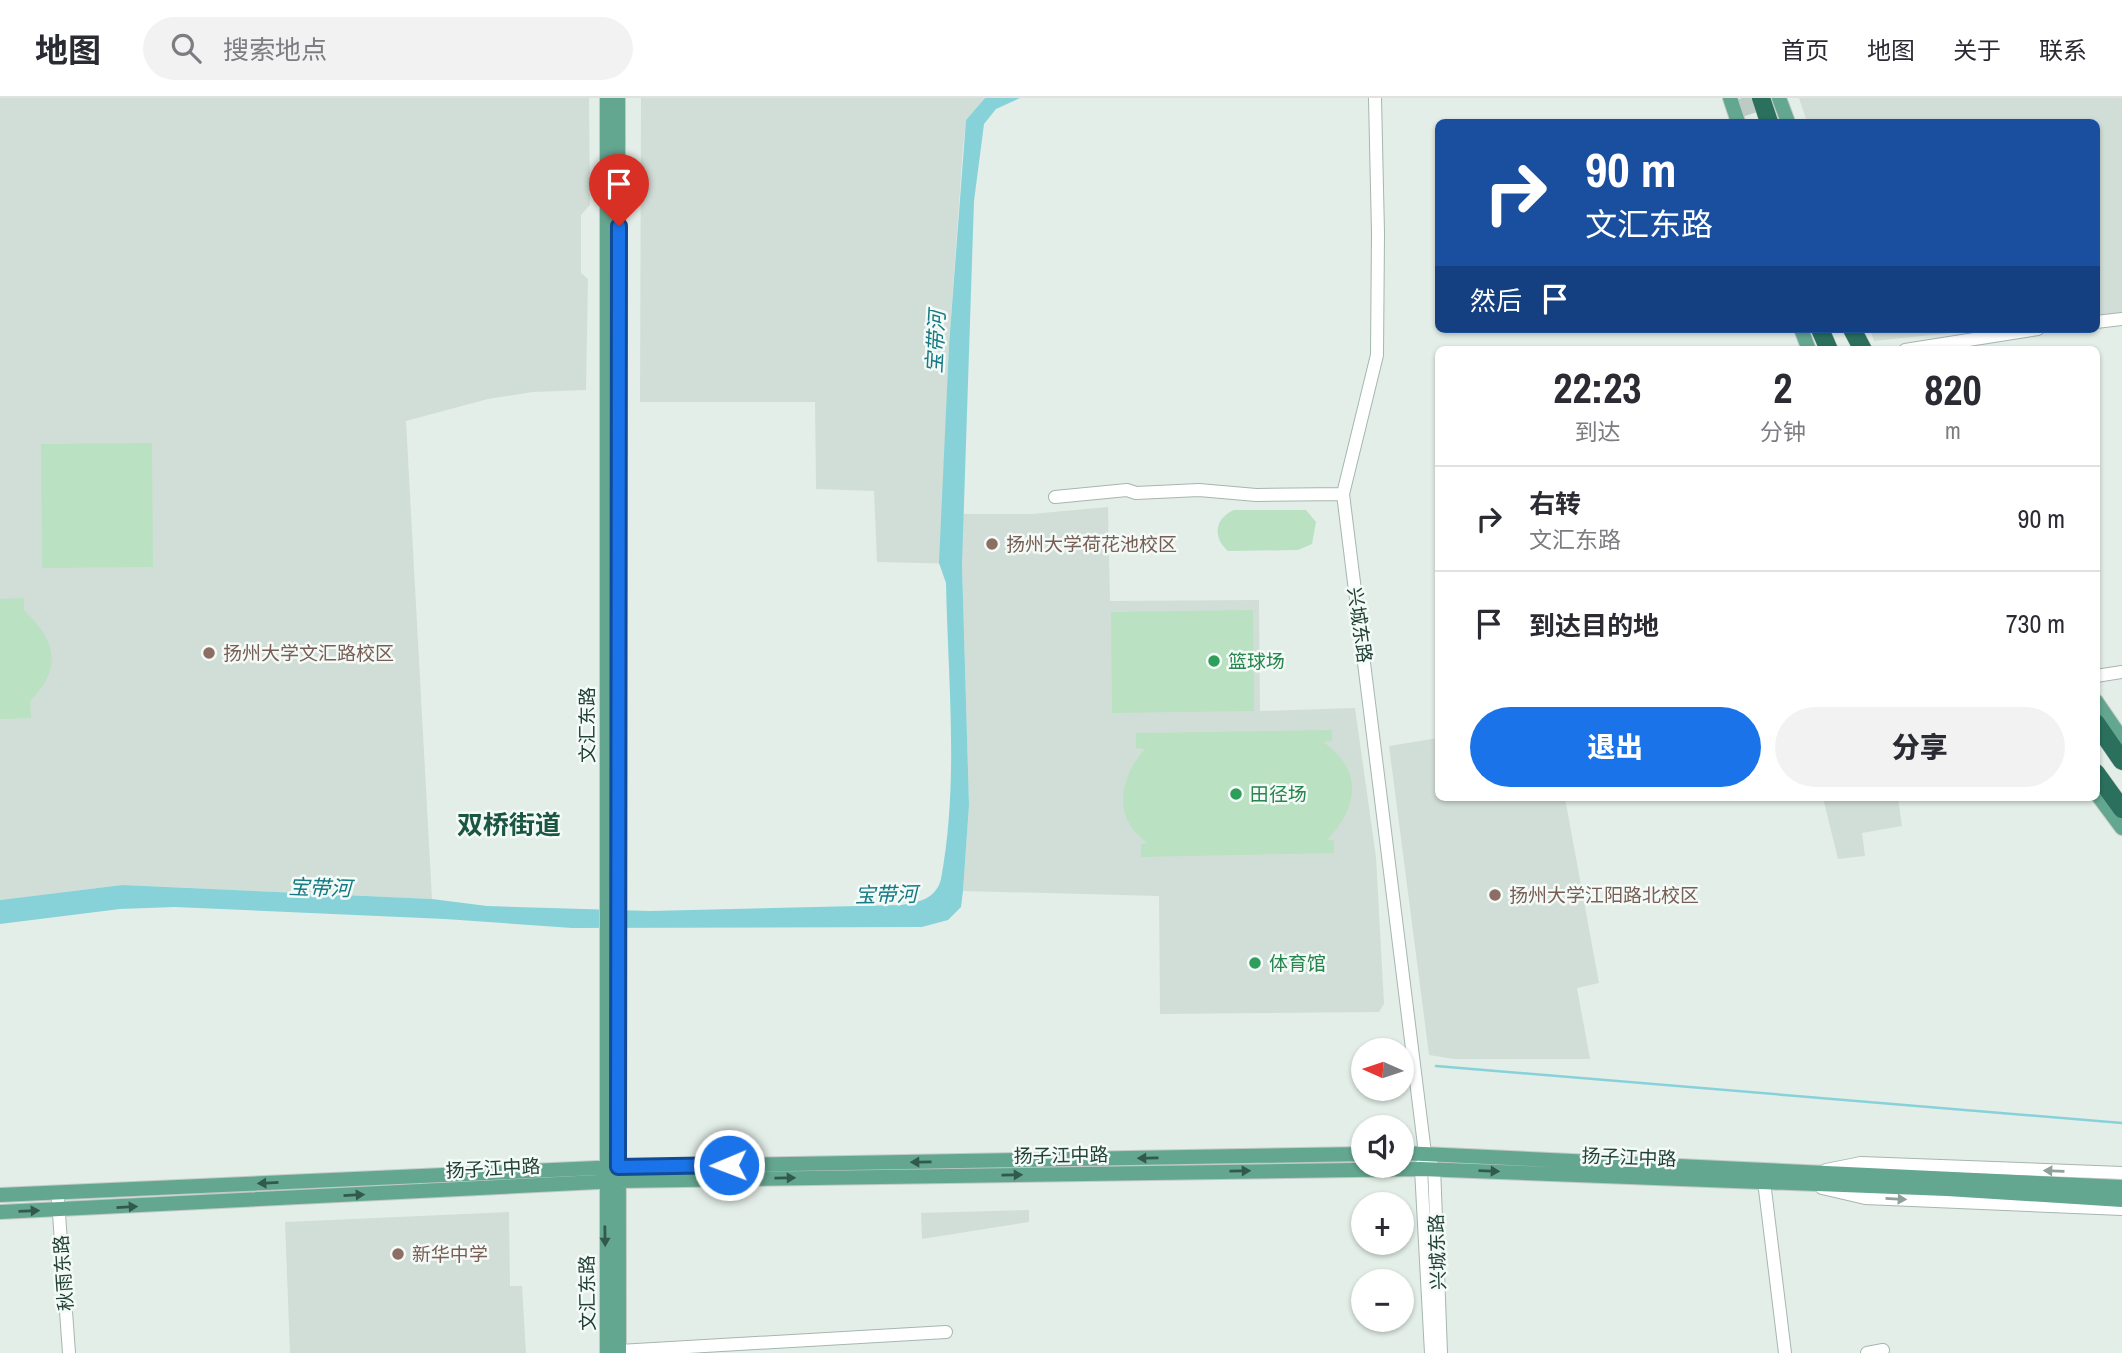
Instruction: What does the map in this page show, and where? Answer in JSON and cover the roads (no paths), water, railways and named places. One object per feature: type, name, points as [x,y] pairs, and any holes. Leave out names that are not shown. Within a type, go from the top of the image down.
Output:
[{"type":"highway","points":[[1761,98],[1768,119]]},
{"type":"highway","points":[[2100,729],[2122,761]]},
{"type":"highway","points":[[2100,763],[2122,793]]},
{"type":"highway","points":[[2100,778],[2122,809]]},
{"type":"main road","name":"文汇东路","points":[[607,98],[615,1352]]},
{"type":"main road","name":"文汇东路","points":[[612,872],[618,98]]},
{"type":"main road","points":[[1730,98],[1737,119]]},
{"type":"main road","points":[[1779,98],[1787,119]]},
{"type":"main road","points":[[2100,707],[2122,739]]},
{"type":"main road","points":[[2100,798],[2122,828]]},
{"type":"main road","name":"扬子江中路","points":[[1414,1153],[1805,1179],[2053,1189],[2122,1187]]},
{"type":"main road","name":"扬子江中路","points":[[0,1195],[612,1174],[1351,1154]]},
{"type":"main road","name":"扬子江中路","points":[[0,1212],[612,1174],[1427,1168],[1763,1176]]},
{"type":"main road","name":"扬子江中路","points":[[2053,1189],[2122,1200]]},
{"type":"street","name":"兴城东路","points":[[1375,98],[1377,355],[1343,494],[1427,1168],[1441,1353]]},
{"type":"street","points":[[2100,322],[2122,319]]},
{"type":"street","points":[[1930,346],[2013,333]]},
{"type":"street","points":[[1055,497],[1127,490],[1136,493],[1199,490],[1256,495],[1343,494]]},
{"type":"street","points":[[2100,675],[2122,672]]},
{"type":"street","points":[[1805,1179],[1861,1163],[2122,1173]]},
{"type":"street","name":"兴城东路","points":[[1427,1168],[1431,1353]]},
{"type":"street","points":[[1763,1176],[1785,1353]]},
{"type":"street","points":[[1805,1179],[1865,1198],[2122,1209]]},
{"type":"street","name":"秋雨东路","points":[[58,1192],[69,1353]]},
{"type":"street","points":[[615,1352],[946,1332]]},
{"type":"street","points":[[1867,1353],[1883,1350]]},
{"type":"water","points":[[985,98],[1020,98],[996,109],[984,124],[974,201],[962,564],[969,805],[961,907],[948,920],[922,927],[572,928],[445,919],[175,907],[120,909],[0,924],[0,900],[122,885],[432,899],[487,906],[650,911],[901,905],[920,901],[931,895],[941,879],[950,806],[946,583],[939,563],[949,345],[966,120]]},
{"type":"waterway","points":[[1436,1066],[2122,1123]]},
{"type":"tunnel","points":[[1742,98],[1749,119]]},
{"type":"place","name":"扬州大学荷花池校区","points":[[992,544]]},
{"type":"place","name":"扬州大学文汇路校区","points":[[209,653]]},
{"type":"place","name":"篮球场","points":[[1214,661]]},
{"type":"place","name":"田径场","points":[[1236,794]]},
{"type":"place","name":"扬州大学江阳路北校区","points":[[1495,895]]},
{"type":"place","name":"体育馆","points":[[1255,963]]},
{"type":"place","name":"新华中学","points":[[398,1254]]},
{"type":"district","name":"双桥街道","points":[[509,825]]},
{"type":"water label","name":"宝带河","points":[[936,342]]},
{"type":"water label","name":"宝带河","points":[[320,888]]},
{"type":"water label","name":"宝带河","points":[[886,895]]}]
